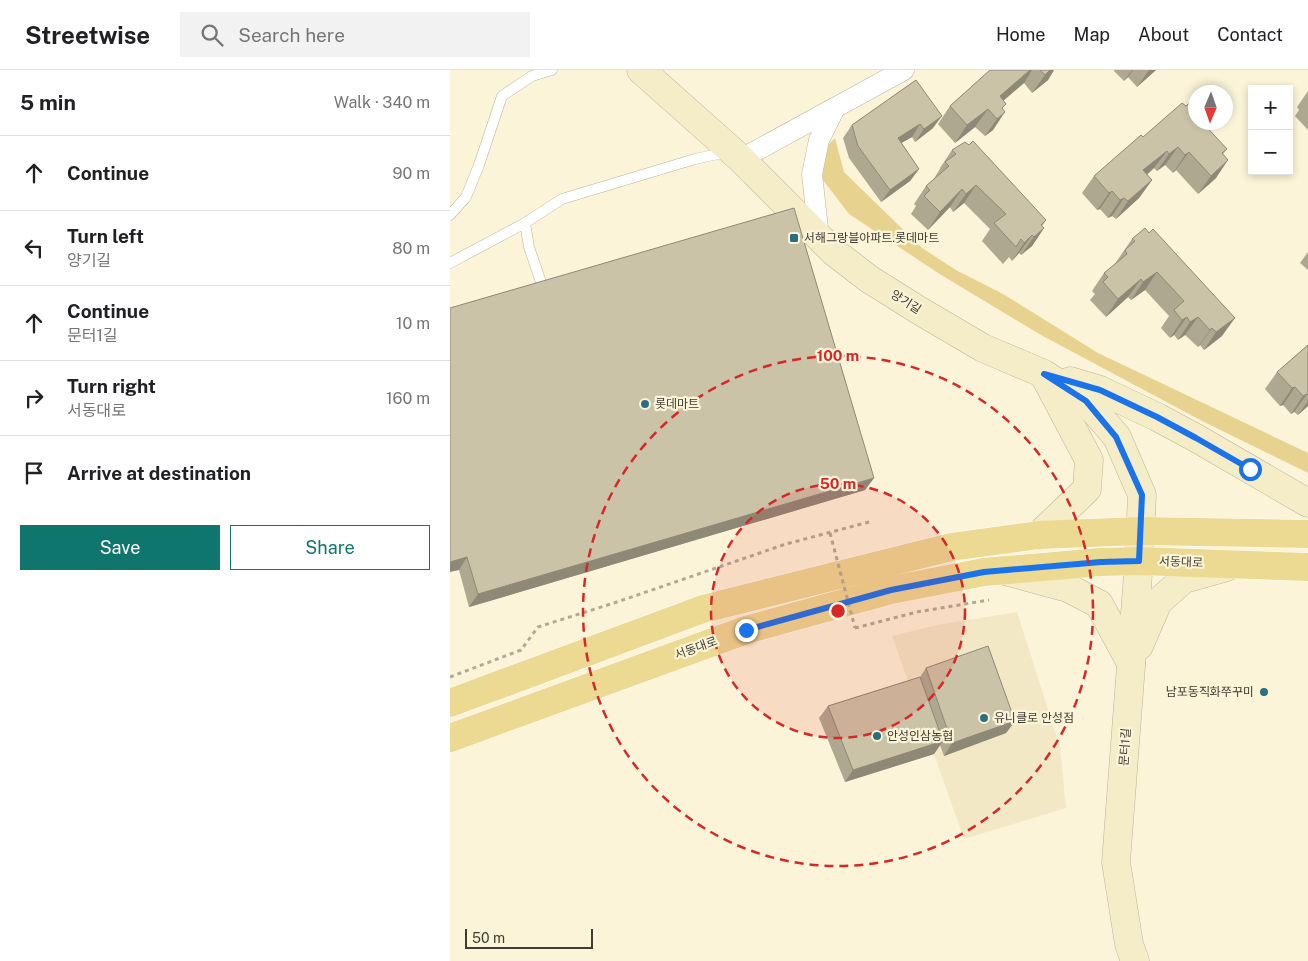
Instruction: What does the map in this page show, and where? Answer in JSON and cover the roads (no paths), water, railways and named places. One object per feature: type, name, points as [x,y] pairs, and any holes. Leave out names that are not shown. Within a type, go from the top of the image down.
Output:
[{"type":"main road","points":[[450,703],[703,609],[951,548],[1039,535],[1140,531],[1308,534]]},
{"type":"main road","name":"서동대로","points":[[450,738],[746,630],[891,590],[984,572],[1101,562],[1139,561],[1308,567]]},
{"type":"street","name":"양기길","points":[[641,70],[736,155],[834,252],[869,279],[920,312],[983,348],[1044,374],[1086,401],[1116,437],[1142,495],[1140,531]]},
{"type":"street","points":[[736,155],[835,108],[904,70]]},
{"type":"street","points":[[819,238],[812,174],[820,140],[835,108]]},
{"type":"street","points":[[1044,374],[1100,390],[1157,417],[1308,503]]},
{"type":"street","points":[[1039,535],[1086,489],[1089,460],[1044,374]]},
{"type":"street","name":"문터1길","points":[[1135,961],[1129,944],[1116,862],[1140,531]]},
{"type":"street","points":[[1131,663],[1158,602],[1184,579],[1236,564]]},
{"type":"street","points":[[1001,570],[1068,588],[1099,604],[1131,663]]},
{"type":"lane","points":[[450,215],[466,197],[502,96],[532,76],[552,70]]},
{"type":"lane","points":[[450,263],[525,224],[562,199],[695,159],[736,155]]},
{"type":"lane","points":[[525,224],[529,247],[544,291]]},
{"type":"place","name":"서해그랑블아파트.롯데마트","points":[[794,238]]},
{"type":"place","name":"롯데마트","points":[[645,404]]},
{"type":"place","name":"남포동직화쭈꾸미","points":[[1264,692]]},
{"type":"place","name":"유니클로 안성점","points":[[984,718]]},
{"type":"place","name":"안성인삼농협","points":[[877,736]]}]
